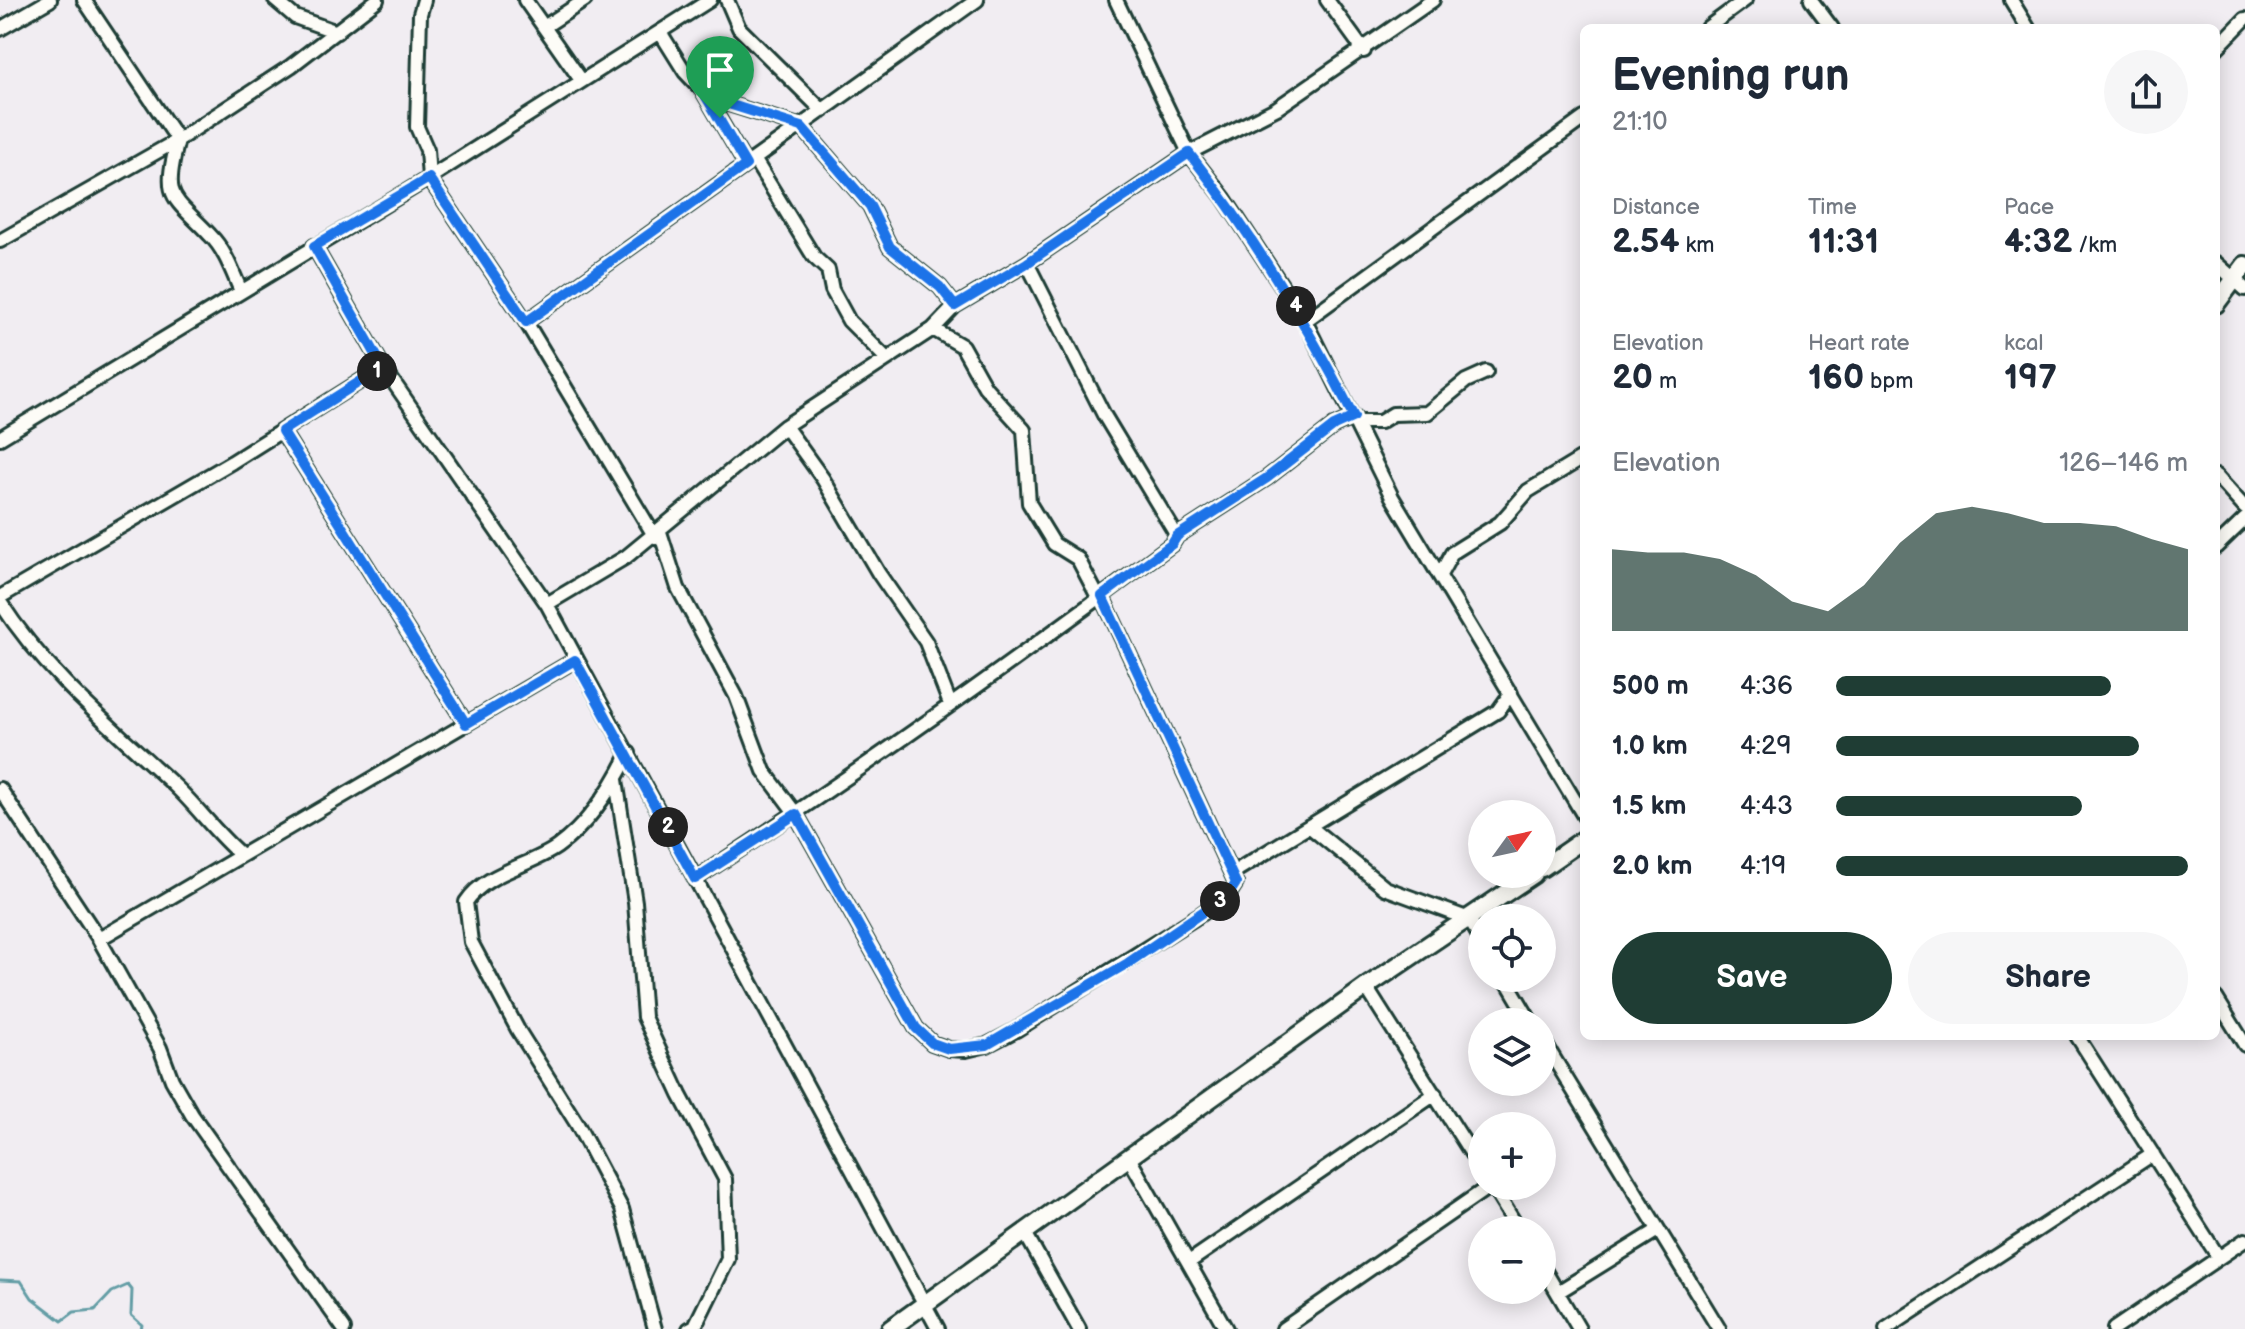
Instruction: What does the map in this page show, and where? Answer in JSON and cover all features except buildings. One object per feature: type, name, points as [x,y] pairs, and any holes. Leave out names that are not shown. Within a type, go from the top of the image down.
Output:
[{"type":"street","points":[[0,29],[50,0]]},
{"type":"street","points":[[84,0],[178,140],[170,173],[173,198],[179,209],[222,250],[240,289]]},
{"type":"street","points":[[275,0],[295,17],[337,32]]},
{"type":"street","points":[[0,241],[178,140],[337,32],[377,0]]},
{"type":"street","points":[[424,0],[420,14],[417,127],[427,150],[429,178],[526,322],[658,534],[678,588],[736,696],[764,771],[796,814],[904,1011],[932,1043],[949,1049],[987,1045],[1128,963],[1229,894],[1236,883],[1234,872],[1100,597],[1078,559],[1054,544],[1029,503],[1024,430],[985,387],[962,346],[933,329]]},
{"type":"street","points":[[525,0],[581,80]]},
{"type":"street","points":[[544,27],[585,0]]},
{"type":"street","points":[[0,438],[240,289],[429,178],[660,32],[690,6],[710,0]]},
{"type":"street","points":[[727,0],[739,28],[823,111]]},
{"type":"street","points":[[526,322],[977,0]]},
{"type":"street","points":[[1116,0],[1189,153],[1224,198],[1305,321],[1392,497],[1441,573],[1580,809]]},
{"type":"street","points":[[1327,0],[1364,51]]},
{"type":"street","points":[[547,604],[658,534],[785,426],[933,329],[955,306],[1027,263],[1189,153],[1277,108],[1364,51],[1433,0]]},
{"type":"street","points":[[1712,24],[1745,0]]},
{"type":"street","points":[[1811,0],[1829,24]]},
{"type":"street","points":[[2011,0],[2026,24]]},
{"type":"street","points":[[2220,45],[2245,19]]},
{"type":"street","points":[[660,32],[814,257],[828,270],[832,290],[849,321],[887,359]]},
{"type":"street","points":[[702,90],[722,102],[802,127],[870,206],[890,247],[940,287],[955,306]]},
{"type":"street","points":[[1305,321],[1580,121]]},
{"type":"street","points":[[314,246],[383,367],[547,604],[938,1329]]},
{"type":"street","points":[[1027,263],[1104,415],[1177,536]]},
{"type":"street","points":[[2220,265],[2241,278],[2220,300]]},
{"type":"street","points":[[241,855],[214,832],[174,784],[112,731],[52,669],[19,631],[0,600],[383,367]]},
{"type":"street","points":[[695,879],[796,814],[1100,597],[1172,544],[1177,536],[1267,478],[1334,426],[1355,420],[1380,422],[1393,414],[1427,413],[1466,381],[1486,372]]},
{"type":"street","points":[[785,426],[823,479],[879,574],[926,642],[950,704]]},
{"type":"street","points":[[282,431],[466,724]]},
{"type":"street","points":[[1441,573],[1452,553],[1500,523],[1528,491],[1580,459]]},
{"type":"street","points":[[2220,480],[2245,508]]},
{"type":"street","points":[[2220,543],[2245,519]]},
{"type":"street","points":[[99,939],[575,660]]},
{"type":"street","points":[[1234,872],[1498,711],[1511,693]]},
{"type":"street","points":[[629,753],[616,780],[581,826],[556,848],[482,884],[466,902],[466,912],[471,942],[518,1030],[577,1124],[622,1209],[655,1329]]},
{"type":"street","points":[[616,780],[635,902],[644,1017],[680,1095],[725,1179],[728,1259],[695,1326],[689,1329]]},
{"type":"street","points":[[0,789],[99,939],[160,1048],[172,1080],[192,1115],[344,1329]]},
{"type":"street","points":[[1309,826],[1385,888],[1468,919]]},
{"type":"street","points":[[1556,858],[1580,842]]},
{"type":"street","points":[[1491,904],[1514,888]]},
{"type":"street","points":[[890,1329],[1366,987],[1468,920]]},
{"type":"street","points":[[1366,987],[1468,1147]]},
{"type":"street","points":[[2220,1004],[2245,1045]]},
{"type":"street","points":[[2080,1040],[2219,1258]]},
{"type":"street","points":[[1556,1062],[1719,1329]]},
{"type":"street","points":[[1189,1262],[1435,1094]]},
{"type":"street","points":[[1886,1329],[2153,1154]]},
{"type":"street","points":[[1129,1158],[1226,1329]]},
{"type":"street","points":[[1283,1329],[1471,1200]]},
{"type":"street","points":[[1558,1292],[1658,1230]]},
{"type":"street","points":[[1024,1231],[1079,1329]]},
{"type":"street","points":[[2114,1329],[2245,1240]]},
{"type":"street","points":[[1556,1289],[1579,1329]]},
{"type":"waterway","points":[[0,1280],[21,1281],[32,1298],[62,1321],[74,1312],[95,1310],[112,1292],[128,1285],[132,1290],[131,1315],[142,1325],[141,1329]]},
{"type":"route","points":[[702,90],[722,102],[802,127],[870,206],[890,247],[940,287],[955,306],[1027,263],[1189,153],[1267,260],[1305,321],[1354,417],[1334,426],[1267,478],[1177,536],[1172,544],[1102,596],[1121,643],[1234,872],[1236,883],[1229,894],[1128,963],[987,1045],[966,1050],[949,1049],[932,1043],[916,1028],[796,814],[695,879],[629,753],[575,660],[466,724],[282,431],[383,367],[314,246],[429,178],[526,322],[746,165],[720,118],[702,90]]}]
